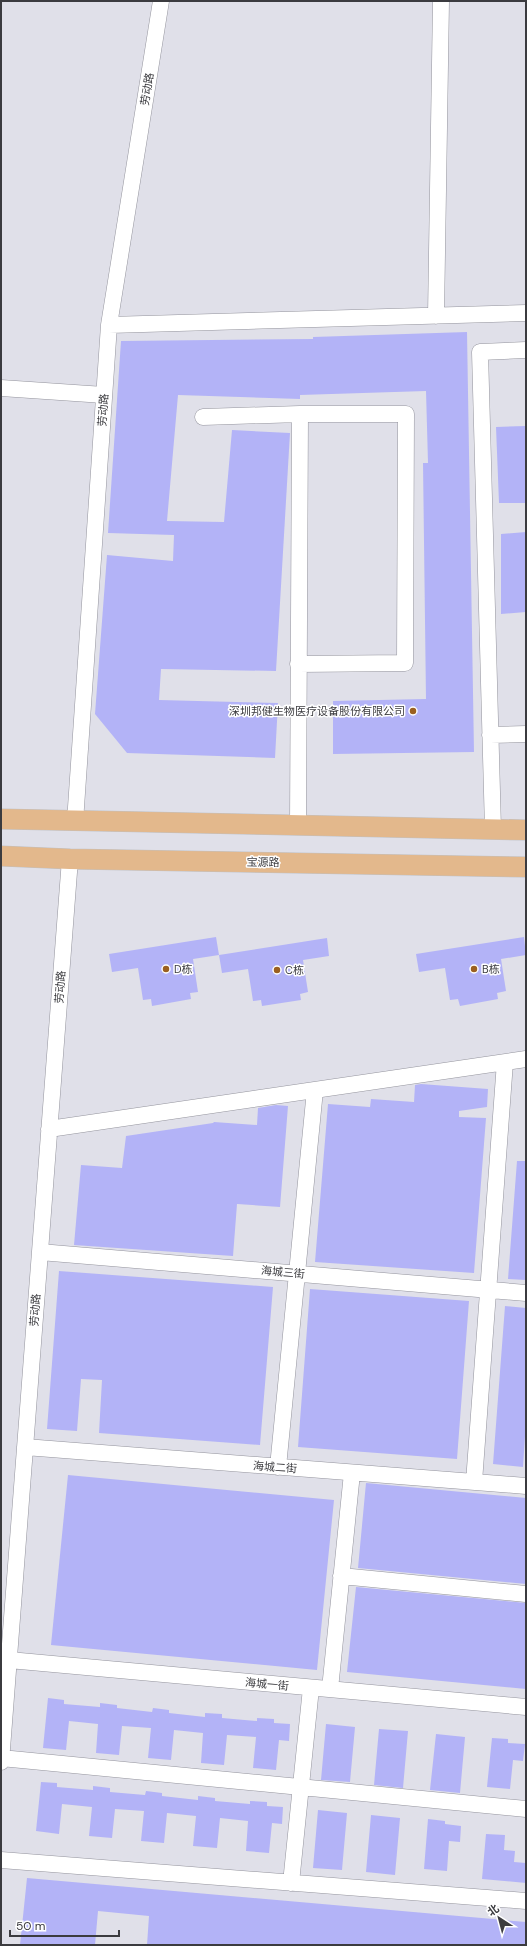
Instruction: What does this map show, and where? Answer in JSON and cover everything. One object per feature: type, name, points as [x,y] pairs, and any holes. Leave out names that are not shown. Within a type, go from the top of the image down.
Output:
[{"type":"main road","points":[[1,819],[75,822],[526,830]]},
{"type":"main road","name":"宝源路","points":[[1,856],[70,859],[526,867]]},
{"type":"street","name":"劳动路","points":[[75,822],[109,325],[161,1]]},
{"type":"street","points":[[436,316],[441,1]]},
{"type":"street","points":[[109,325],[526,313]]},
{"type":"street","points":[[493,829],[480,352],[526,350]]},
{"type":"street","points":[[1,393],[1,388],[104,395]]},
{"type":"street","points":[[298,826],[300,414]]},
{"type":"street","points":[[203,416],[406,414],[405,663],[298,664]]},
{"type":"street","points":[[490,735],[526,734]]},
{"type":"street","name":"劳动路","points":[[1,1762],[70,859]]},
{"type":"street","points":[[49,1129],[526,1059]]},
{"type":"street","points":[[474,1482],[505,1062]]},
{"type":"street","points":[[278,1467],[315,1090]]},
{"type":"street","name":"海城三街","points":[[40,1252],[526,1292]]},
{"type":"street","name":"海城二街","points":[[25,1447],[526,1486]]},
{"type":"street","points":[[330,1690],[352,1473]]},
{"type":"street","points":[[341,1576],[526,1594]]},
{"type":"street","name":"海城一街","points":[[9,1660],[526,1707]]},
{"type":"street","points":[[291,1883],[311,1688]]},
{"type":"street","points":[[1,1758],[526,1809]]},
{"type":"street","points":[[1,1860],[526,1901]]},
{"type":"building","points":[[467,332],[474,752],[333,754],[333,701],[426,699],[423,463],[428,463],[426,391],[300,395],[300,399],[178,395],[167,521],[224,522],[232,430],[290,433],[276,671],[161,669],[159,700],[278,703],[275,758],[127,753],[95,714],[107,555],[173,561],[174,535],[108,533],[121,341],[313,339],[313,337]]},
{"type":"building","points":[[526,426],[526,503],[499,503],[496,427]]},
{"type":"building","points":[[526,532],[526,612],[501,614],[501,534]]},
{"type":"building","name":"D栋","points":[[216,937],[219,955],[193,959],[198,992],[190,993],[191,999],[152,1006],[151,999],[143,1000],[138,968],[112,972],[109,954]]},
{"type":"building","name":"B栋","points":[[524,937],[526,955],[501,959],[506,991],[497,993],[498,999],[460,1006],[458,999],[450,1000],[445,968],[419,972],[416,954]]},
{"type":"building","name":"C栋","points":[[327,938],[329,956],[303,960],[308,992],[300,994],[301,1000],[262,1006],[261,1000],[253,1001],[248,969],[222,973],[219,955]]},
{"type":"building","points":[[421,1084],[488,1089],[487,1107],[459,1111],[459,1117],[486,1118],[474,1273],[315,1262],[328,1104],[370,1107],[371,1099],[414,1102],[415,1085]]},
{"type":"building","points":[[276,1105],[288,1106],[280,1207],[237,1204],[233,1256],[74,1245],[81,1165],[122,1168],[126,1136],[214,1122],[257,1125],[258,1108]]},
{"type":"building","points":[[517,1161],[526,1161],[526,1280],[508,1279]]},
{"type":"building","points":[[59,1271],[273,1287],[260,1445],[99,1433],[102,1380],[81,1379],[77,1431],[47,1429]]},
{"type":"building","points":[[310,1289],[469,1301],[457,1459],[298,1447]]},
{"type":"building","points":[[505,1306],[526,1308],[526,1421],[523,1467],[493,1464]]},
{"type":"building","points":[[68,1475],[334,1500],[317,1670],[51,1645]]},
{"type":"building","points":[[366,1483],[526,1498],[526,1584],[358,1568]]},
{"type":"building","points":[[356,1587],[526,1603],[526,1689],[347,1672]]},
{"type":"building","points":[[48,1698],[64,1700],[64,1704],[100,1707],[100,1703],[117,1705],[117,1708],[152,1712],[153,1708],[169,1710],[169,1713],[205,1717],[205,1713],[222,1714],[222,1718],[257,1721],[257,1718],[274,1719],[274,1723],[290,1724],[289,1741],[279,1740],[276,1770],[253,1768],[256,1737],[227,1735],[224,1765],[201,1763],[203,1733],[174,1730],[171,1760],[148,1758],[151,1728],[122,1726],[119,1755],[96,1753],[98,1724],[69,1721],[66,1750],[43,1748]]},
{"type":"building","points":[[326,1724],[355,1727],[350,1782],[321,1780]]},
{"type":"building","points":[[379,1729],[408,1731],[403,1788],[374,1785]]},
{"type":"building","points":[[436,1734],[465,1737],[460,1793],[430,1790]]},
{"type":"building","points":[[492,1738],[508,1739],[508,1743],[525,1744],[523,1761],[513,1760],[510,1789],[487,1787]]},
{"type":"building","points":[[41,1782],[57,1783],[57,1787],[93,1790],[93,1786],[110,1788],[110,1792],[145,1795],[146,1791],[162,1793],[162,1796],[198,1800],[198,1796],[215,1798],[215,1801],[250,1804],[250,1801],[267,1802],[267,1806],[283,1807],[282,1824],[272,1823],[269,1853],[246,1851],[248,1821],[220,1818],[217,1848],[193,1846],[196,1816],[167,1813],[164,1843],[141,1841],[144,1811],[115,1809],[112,1838],[89,1836],[92,1807],[62,1804],[59,1834],[36,1831]]},
{"type":"building","points":[[318,1810],[347,1813],[342,1870],[313,1868]]},
{"type":"building","points":[[371,1815],[400,1818],[395,1875],[366,1872]]},
{"type":"building","points":[[428,1819],[445,1821],[445,1824],[461,1826],[460,1842],[449,1841],[447,1871],[424,1869]]},
{"type":"building","points":[[486,1834],[505,1835],[504,1850],[515,1851],[514,1862],[526,1863],[526,1883],[482,1879]]},
{"type":"building","points":[[27,1878],[526,1922],[526,1945],[147,1945],[149,1916],[98,1911],[95,1945],[20,1945]]},
{"type":"place","name":"深圳邦健生物医疗设备股份有限公司","points":[[413,711]]},
{"type":"place","name":"D栋","points":[[166,969]]},
{"type":"place","name":"B栋","points":[[474,969]]},
{"type":"place","name":"C栋","points":[[277,970]]}]
